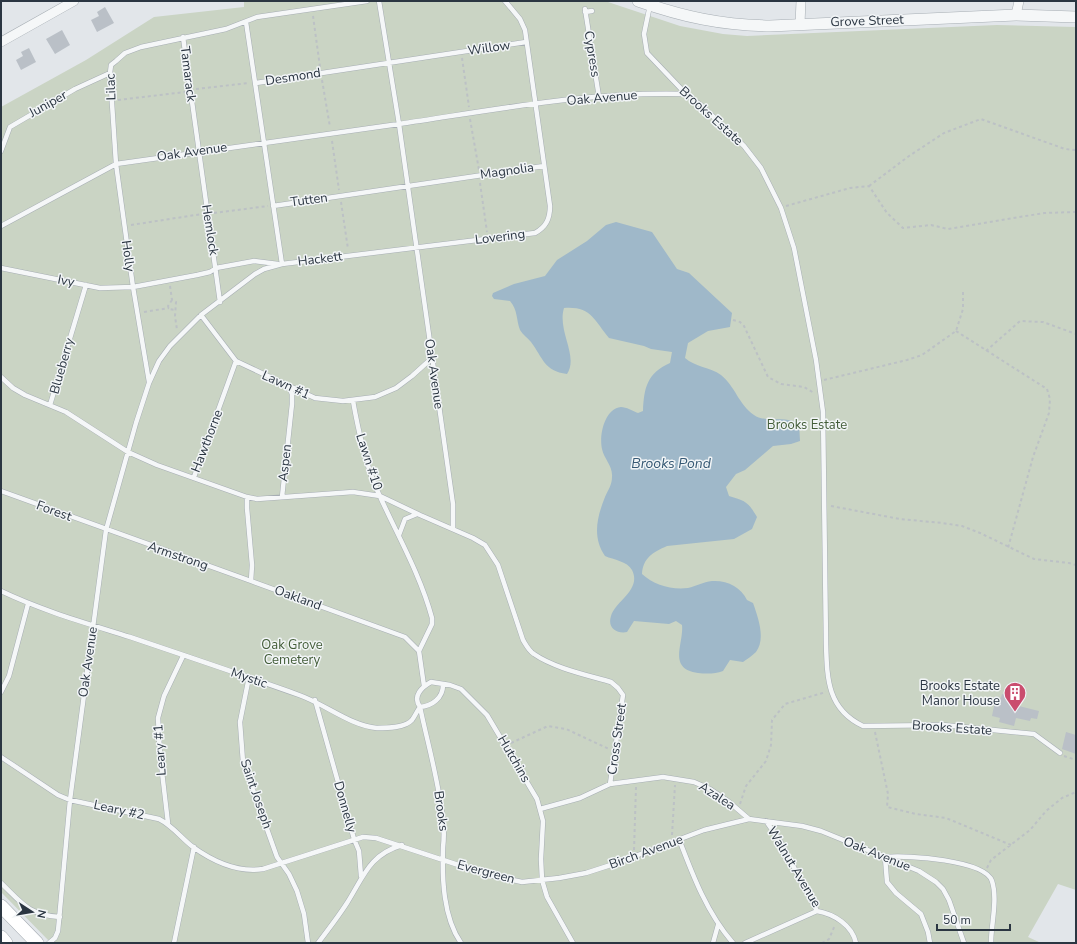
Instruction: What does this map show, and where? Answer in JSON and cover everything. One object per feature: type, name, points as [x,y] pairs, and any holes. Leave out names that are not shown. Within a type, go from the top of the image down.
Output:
[{"type":"main road","points":[[1,906],[37,943]]},
{"type":"main road","points":[[1,937],[6,943]]},
{"type":"street","points":[[1,42],[74,1]]},
{"type":"street","name":"Grove Street","points":[[638,1],[722,24],[770,26],[1016,15],[1076,17]]},
{"type":"street","points":[[800,24],[802,1]]},
{"type":"street","points":[[1016,15],[1018,1]]},
{"type":"lane","name":"Tamarack","points":[[198,151],[183,37],[226,29],[257,17],[367,1]]},
{"type":"lane","name":"Oak Avenue","points":[[379,1],[417,248],[453,504],[454,529]]},
{"type":"lane","points":[[506,1],[520,19],[526,42]]},
{"type":"lane","name":"Brooks Estate","points":[[657,5],[644,34],[647,53],[686,94],[702,106],[744,146],[761,168],[781,208],[794,248],[821,398],[823,438],[826,657],[833,699],[841,711],[853,722],[863,726],[874,727],[918,724],[943,725],[1034,734],[1060,753]]},
{"type":"lane","name":"Cypress","points":[[592,11],[585,10],[599,97]]},
{"type":"lane","points":[[246,22],[256,82]]},
{"type":"lane","name":"Lilac","points":[[116,164],[110,73],[111,65],[125,53],[141,47],[183,37]]},
{"type":"lane","name":"Willow","points":[[389,62],[526,42],[534,105]]},
{"type":"lane","name":"Desmond","points":[[263,142],[256,82],[389,62]]},
{"type":"lane","name":"Juniper","points":[[1,151],[10,127],[75,89],[110,73]]},
{"type":"lane","name":"Oak Avenue","points":[[1,226],[116,164],[198,151],[599,97],[653,93],[686,94]]},
{"type":"lane","name":"Magnolia","points":[[408,186],[544,166],[534,105]]},
{"type":"lane","name":"Tutten","points":[[263,142],[273,206],[408,186]]},
{"type":"lane","name":"Hemlock","points":[[198,151],[216,268],[254,261],[282,264]]},
{"type":"lane","name":"Holly","points":[[116,164],[133,287],[210,272],[216,268]]},
{"type":"lane","name":"Lovering","points":[[417,248],[535,233],[542,229],[547,223],[550,214],[544,166]]},
{"type":"lane","name":"Hackett","points":[[273,206],[282,264],[417,248]]},
{"type":"lane","name":"Oak Avenue","points":[[49,943],[55,938],[58,931],[60,917],[70,800],[106,530],[149,383],[159,361],[178,336],[201,315],[260,272],[282,264]]},
{"type":"lane","name":"Ivy","points":[[1,268],[106,288],[133,287]]},
{"type":"lane","points":[[216,268],[220,302]]},
{"type":"lane","name":"Blueberry","points":[[86,285],[50,406],[71,415],[128,452]]},
{"type":"lane","points":[[133,287],[149,383]]},
{"type":"lane","name":"Lawn #1","points":[[201,315],[236,361],[315,398],[353,401],[375,397],[396,388],[432,358]]},
{"type":"lane","name":"Hawthorne","points":[[128,452],[157,465],[194,477],[236,361]]},
{"type":"lane","points":[[1,376],[13,388],[50,406]]},
{"type":"lane","name":"Aspen","points":[[194,477],[248,497],[257,499],[282,497],[292,404],[292,394],[289,387]]},
{"type":"lane","name":"Lawn #10","points":[[282,497],[353,492],[380,496],[363,450],[353,401]]},
{"type":"lane","name":"Forest","points":[[1,491],[106,530]]},
{"type":"lane","points":[[380,496],[417,514],[454,529]]},
{"type":"lane","points":[[380,496],[418,578],[432,618],[432,624],[420,651],[424,686]]},
{"type":"lane","points":[[248,497],[247,508],[252,565],[251,581]]},
{"type":"lane","points":[[399,535],[405,519],[417,514]]},
{"type":"lane","name":"Cross Street","points":[[454,529],[485,545],[492,554],[498,565],[523,640],[534,654],[551,663],[610,682],[618,688],[622,695],[610,784]]},
{"type":"lane","name":"Armstrong","points":[[106,530],[251,581]]},
{"type":"lane","name":"Oakland","points":[[251,581],[405,637],[420,651]]},
{"type":"lane","points":[[1,591],[28,604],[183,656]]},
{"type":"lane","points":[[1,692],[9,676],[28,604]]},
{"type":"lane","name":"Mystic","points":[[183,656],[315,700],[352,721],[376,728],[392,728],[411,721],[420,707]]},
{"type":"lane","name":"Leary #1","points":[[168,823],[160,755],[158,718],[164,696],[183,656]]},
{"type":"lane","name":"Saint Joseph","points":[[249,677],[240,722],[243,762],[280,863],[289,874],[297,891],[304,914],[308,943]]},
{"type":"lane","name":"Hutchins","points":[[424,686],[431,682],[461,689],[473,700],[487,716],[537,799],[543,821],[541,859],[542,880],[547,897],[573,943]]},
{"type":"lane","points":[[420,707],[429,705],[440,697],[443,684]]},
{"type":"lane","name":"Brooks","points":[[424,686],[417,696],[417,704],[420,707],[441,803],[444,836],[443,860]]},
{"type":"lane","name":"Donnelly","points":[[168,823],[194,847],[222,864],[234,869],[249,871],[280,863],[354,839],[315,700]]},
{"type":"lane","name":"Leary #2","points":[[1,757],[58,794],[70,800],[159,819],[168,823]]},
{"type":"lane","name":"Azalea","points":[[540,809],[580,798],[610,784],[663,777],[694,782],[710,789],[748,819]]},
{"type":"lane","name":"Oak Avenue","points":[[748,819],[802,826],[821,831],[919,871],[936,882],[943,889],[956,916],[964,943]]},
{"type":"lane","name":"Birch Avenue","points":[[542,880],[586,873],[634,857],[704,830],[748,819]]},
{"type":"lane","name":"Walnut Avenue","points":[[766,821],[780,841],[817,911],[835,918],[850,930],[855,937],[856,943]]},
{"type":"lane","points":[[361,876],[359,851],[354,839],[376,838],[402,845],[443,860]]},
{"type":"lane","points":[[679,839],[700,890],[718,925],[733,943]]},
{"type":"lane","points":[[318,943],[344,908],[361,876],[379,856],[389,849],[402,845]]},
{"type":"lane","points":[[174,943],[194,847]]},
{"type":"lane","points":[[930,943],[928,932],[921,914],[896,893],[887,882],[886,857],[904,855],[926,857],[956,863],[986,874],[992,880],[994,898],[992,943]]},
{"type":"lane","name":"Evergreen","points":[[461,943],[451,922],[446,906],[443,860],[507,880],[522,882],[542,880]]},
{"type":"lane","points":[[1,883],[35,913],[44,916],[60,917]]},
{"type":"lane","points":[[745,943],[817,911]]},
{"type":"lane","points":[[713,943],[718,925]]},
{"type":"path","points":[[312,9],[349,256]]},
{"type":"path","points":[[462,52],[488,239]]},
{"type":"path","points":[[112,101],[190,91],[215,86],[256,82]]},
{"type":"path","points":[[781,208],[832,193],[869,186],[909,156],[944,133],[981,119],[1065,148],[1076,150]]},
{"type":"path","points":[[869,186],[887,213],[903,228],[931,224],[948,229],[1044,213],[1076,212]]},
{"type":"path","points":[[124,226],[273,206]]},
{"type":"path","points":[[169,281],[172,300],[176,302],[177,307],[175,310],[178,336]]},
{"type":"path","points":[[819,381],[900,362],[922,355],[956,331],[962,309],[963,291]]},
{"type":"path","points":[[169,308],[169,302],[172,300]]},
{"type":"path","points":[[137,313],[156,308],[169,308],[175,310]]},
{"type":"path","points":[[733,320],[740,322],[744,326],[768,377],[781,384],[804,387],[821,398]]},
{"type":"path","points":[[986,351],[1020,321],[1043,322],[1076,334]]},
{"type":"path","points":[[956,331],[1047,389],[1050,399],[1049,413],[1033,457],[1008,548]]},
{"type":"path","points":[[823,504],[900,520],[962,526],[1034,559],[1076,565]]},
{"type":"path","points":[[738,810],[746,786],[766,761],[771,745],[772,720],[785,704],[831,690]]},
{"type":"path","points":[[506,746],[548,726],[566,729],[615,751]]},
{"type":"path","points":[[874,727],[888,794],[887,807],[916,814],[946,818],[1011,846]]},
{"type":"path","points":[[1060,753],[1076,760]]},
{"type":"path","points":[[672,842],[672,821],[676,778]]},
{"type":"path","points":[[634,857],[636,780]]},
{"type":"path","points":[[986,874],[991,860],[1030,830],[1046,811],[1062,798],[1076,792]]},
{"type":"path","points":[[822,943],[829,939],[835,926],[835,918]]},
{"type":"green space","name":"Oak Grove Cemetery","points":[[244,1],[605,1],[680,26],[723,34],[747,36],[997,25],[1076,27],[1076,890],[1058,884],[1028,937],[1041,943],[51,943],[1,892],[1,107],[86,60],[154,17],[244,7]]},
{"type":"water","name":"Brooks Pond","points":[[616,222],[652,232],[677,269],[689,273],[732,313],[730,327],[708,331],[688,343],[685,358],[693,363],[717,372],[726,379],[744,406],[754,415],[764,419],[787,420],[799,423],[800,441],[791,444],[773,446],[745,470],[736,474],[726,487],[729,496],[746,503],[754,512],[757,517],[752,529],[734,539],[667,546],[653,553],[644,564],[642,574],[657,584],[675,588],[688,588],[706,582],[718,581],[733,585],[741,591],[747,600],[753,603],[761,634],[759,647],[756,652],[743,662],[730,660],[723,671],[717,673],[708,674],[688,671],[683,666],[679,655],[682,625],[676,621],[669,624],[634,621],[627,632],[616,631],[612,627],[610,620],[613,611],[631,589],[634,584],[634,577],[630,567],[620,561],[605,556],[598,542],[598,519],[612,480],[611,469],[601,444],[604,424],[610,413],[621,407],[638,413],[643,411],[644,395],[648,382],[656,371],[670,363],[672,352],[651,349],[609,338],[595,320],[586,312],[580,309],[564,308],[563,325],[571,359],[567,374],[559,372],[553,370],[545,363],[531,342],[521,332],[513,304],[510,301],[494,299],[492,296],[493,293],[514,284],[545,276],[557,260],[587,241],[606,225]]},
{"type":"building","points":[[105,7],[114,23],[97,32],[91,20],[99,16],[97,12]]},
{"type":"building","points":[[62,30],[70,45],[55,54],[46,39]]},
{"type":"building","points":[[29,48],[36,62],[21,70],[16,60],[23,56],[21,52]]},
{"type":"building","name":"Brooks Estate Manor House","points":[[1002,694],[1010,696],[1009,699],[1020,701],[1019,706],[1039,711],[1037,719],[1031,718],[1030,721],[1016,718],[1014,726],[999,722],[1000,718],[992,716],[996,696],[1001,698]]},
{"type":"building","points":[[1066,732],[1076,735],[1076,754],[1062,749]]},
{"type":"place","name":"Brooks Estate Manor House","points":[[1015,712]]}]
